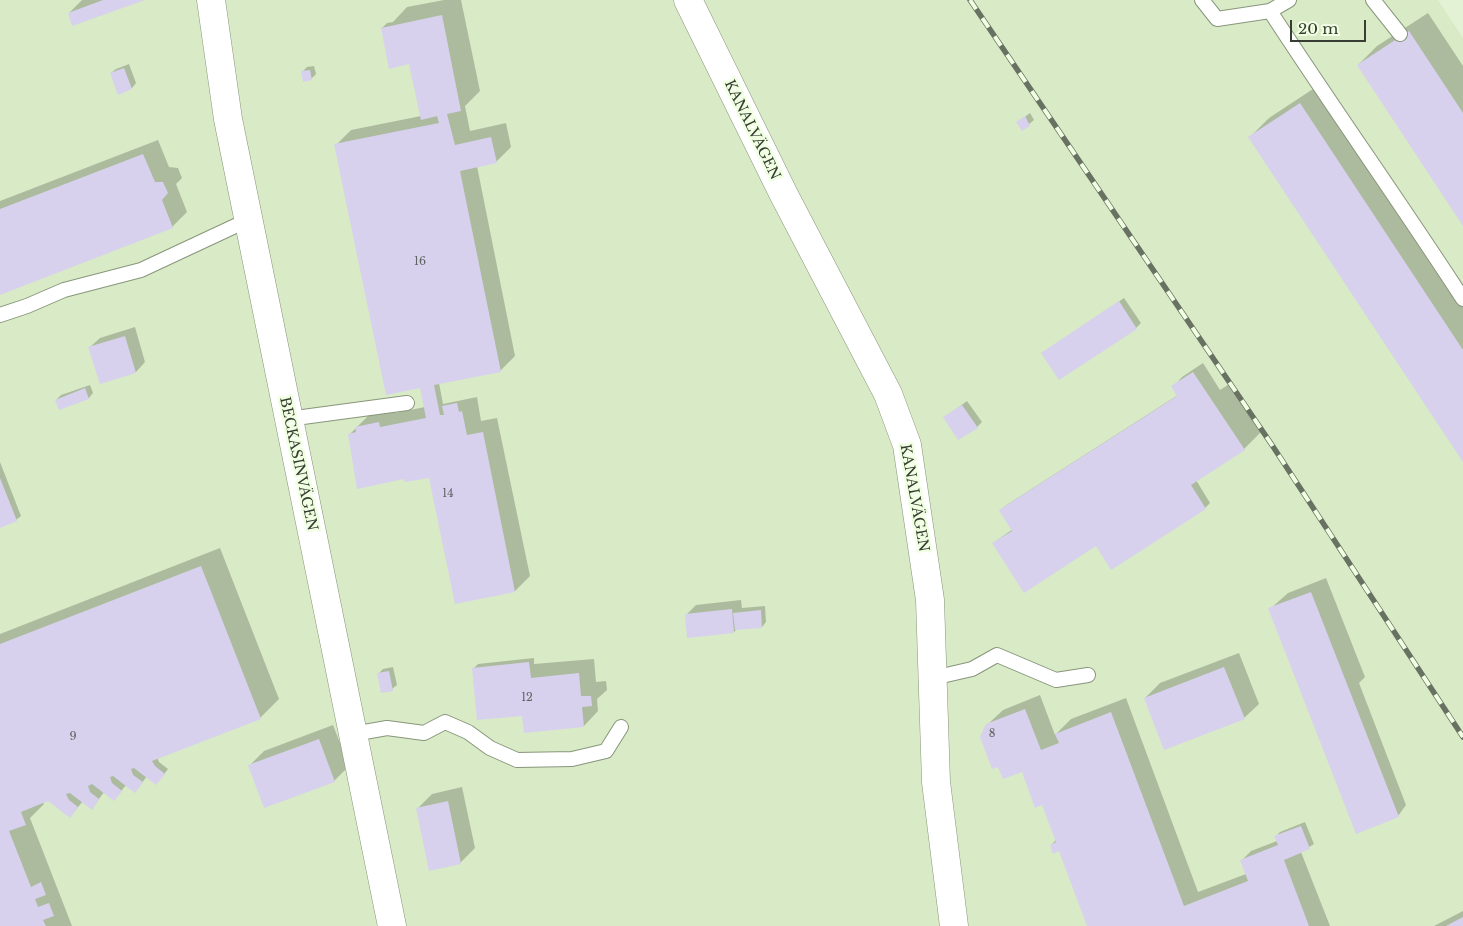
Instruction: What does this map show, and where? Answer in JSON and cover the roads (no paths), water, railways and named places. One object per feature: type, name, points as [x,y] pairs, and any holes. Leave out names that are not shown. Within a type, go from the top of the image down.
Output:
[{"type":"street","name":"BECKASINVÄGEN","points":[[211,0],[228,119],[392,926]]},
{"type":"street","name":"KANALVÄGEN","points":[[688,0],[784,195],[888,394],[907,445],[930,600],[936,782],[954,926]]},
{"type":"lane","points":[[1202,0],[1217,19],[1270,11],[1289,0]]},
{"type":"lane","points":[[1373,0],[1400,34]]},
{"type":"lane","points":[[1270,11],[1331,106],[1407,214],[1463,300]]},
{"type":"lane","points":[[0,315],[64,290],[141,270],[248,220]]},
{"type":"lane","points":[[288,419],[407,403]]},
{"type":"lane","points":[[933,678],[972,669],[997,655],[1056,680],[1088,675]]},
{"type":"lane","points":[[353,734],[387,728],[424,733],[444,722],[468,732],[490,748],[517,760],[572,759],[606,752],[621,727]]},
{"type":"railway","points":[[970,0],[1272,445],[1463,737]]}]
